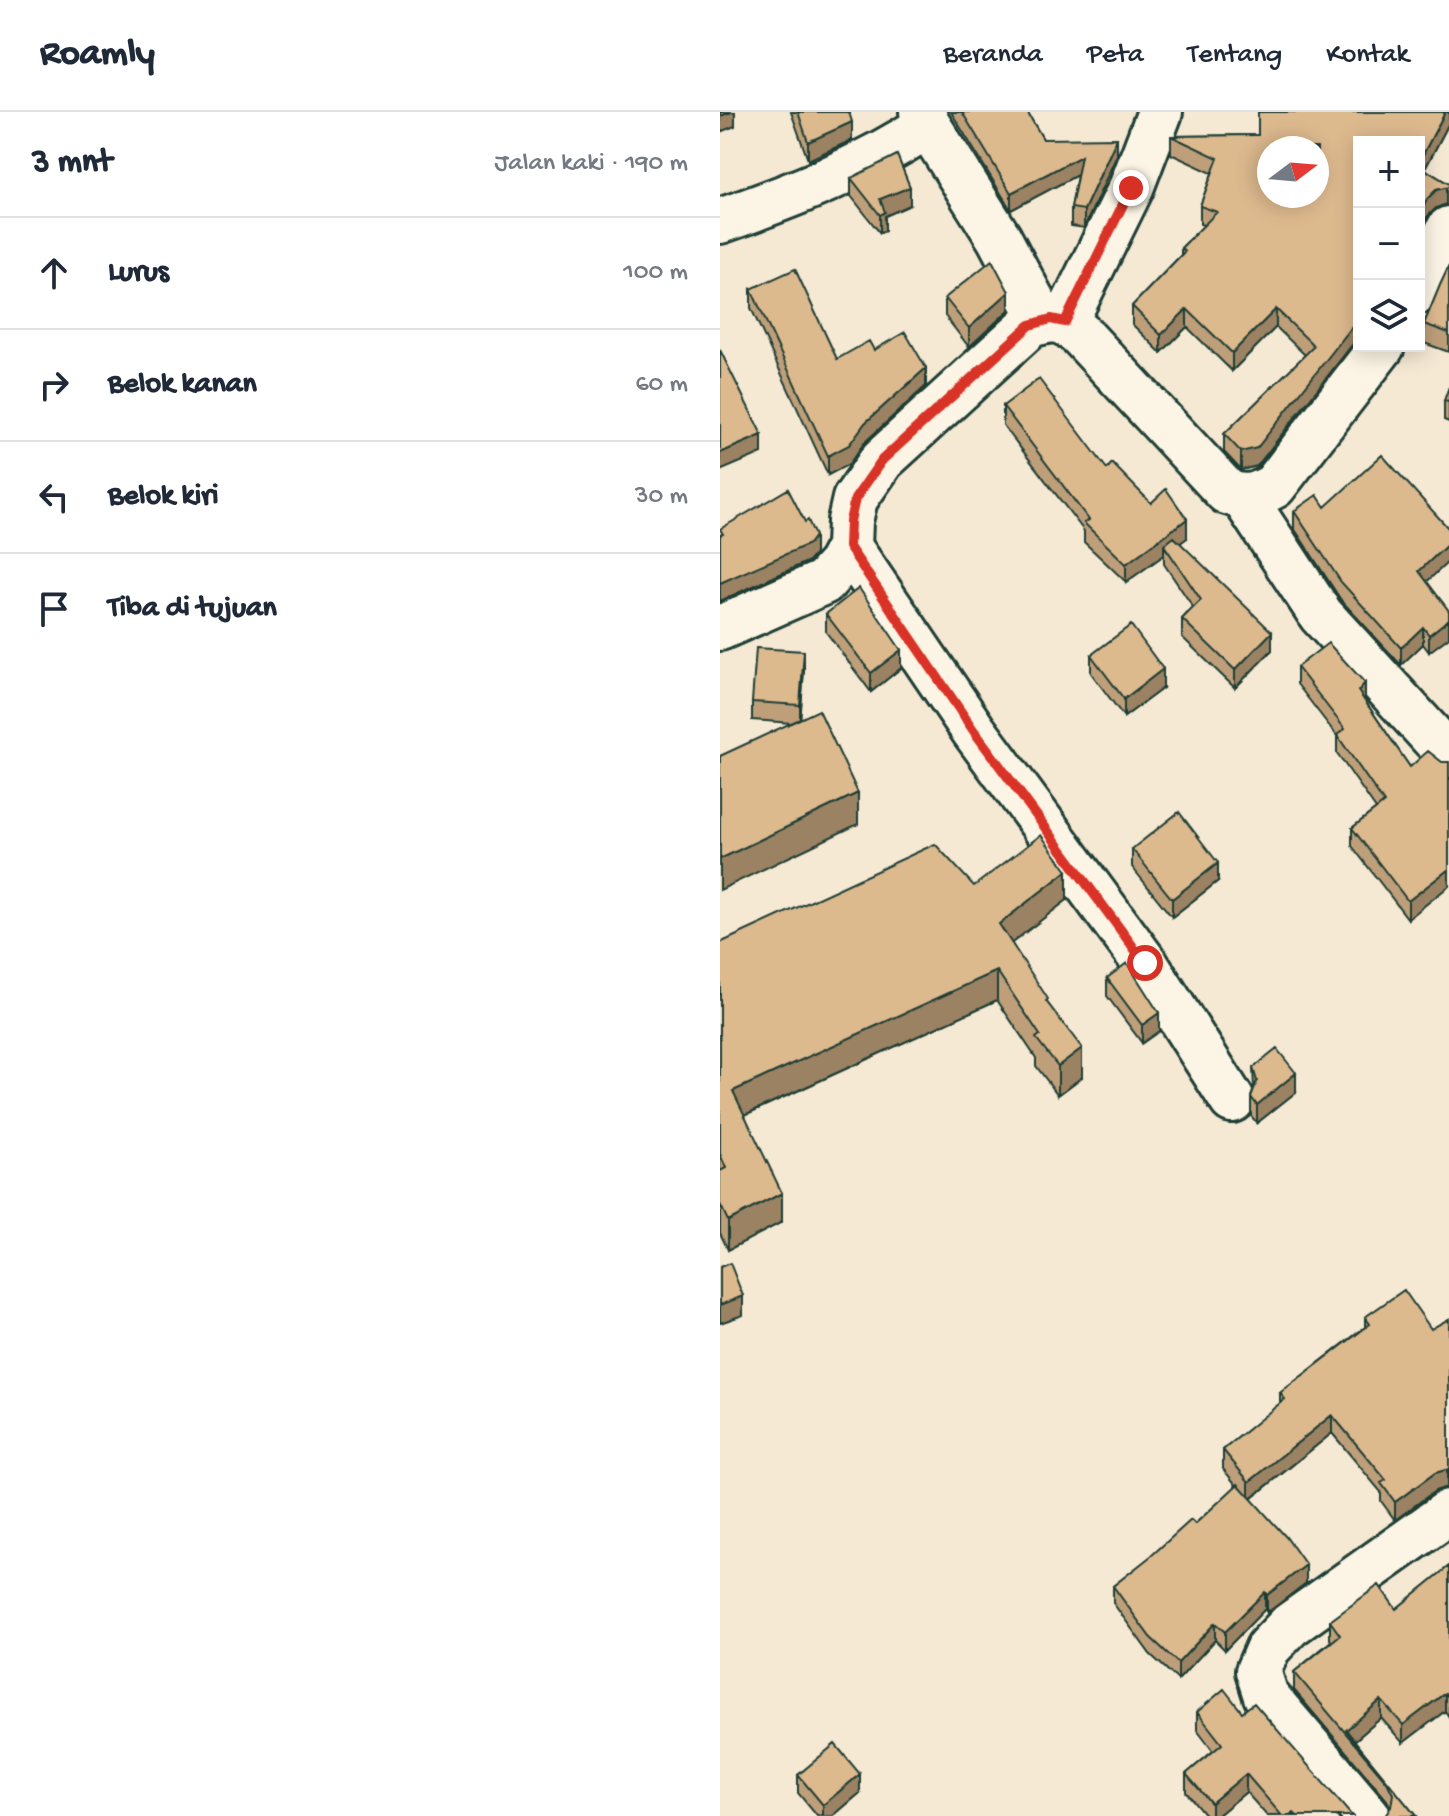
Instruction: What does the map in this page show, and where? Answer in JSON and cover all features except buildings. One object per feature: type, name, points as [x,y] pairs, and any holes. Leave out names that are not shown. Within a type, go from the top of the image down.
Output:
[{"type":"street","points":[[1054,322],[1131,188],[1160,112]]},
{"type":"street","points":[[720,221],[810,189],[905,140],[925,119],[1054,322]]},
{"type":"street","points":[[1424,280],[1449,229]]},
{"type":"street","points":[[720,628],[824,582],[840,564],[849,547],[855,499],[882,460],[1030,325],[1054,322],[1080,334],[1227,492],[1244,498],[1258,495],[1274,486],[1377,352]]},
{"type":"street","points":[[1244,498],[1321,615],[1449,755]]},
{"type":"street","points":[[849,547],[974,731],[1145,963],[1232,1100]]},
{"type":"street","points":[[1368,1816],[1266,1696],[1258,1671],[1268,1648],[1290,1625],[1449,1512]]},
{"type":"route","points":[[1131,188],[1065,322],[1051,319],[1030,325],[882,460],[855,499],[849,547],[974,731],[1145,963]]}]
